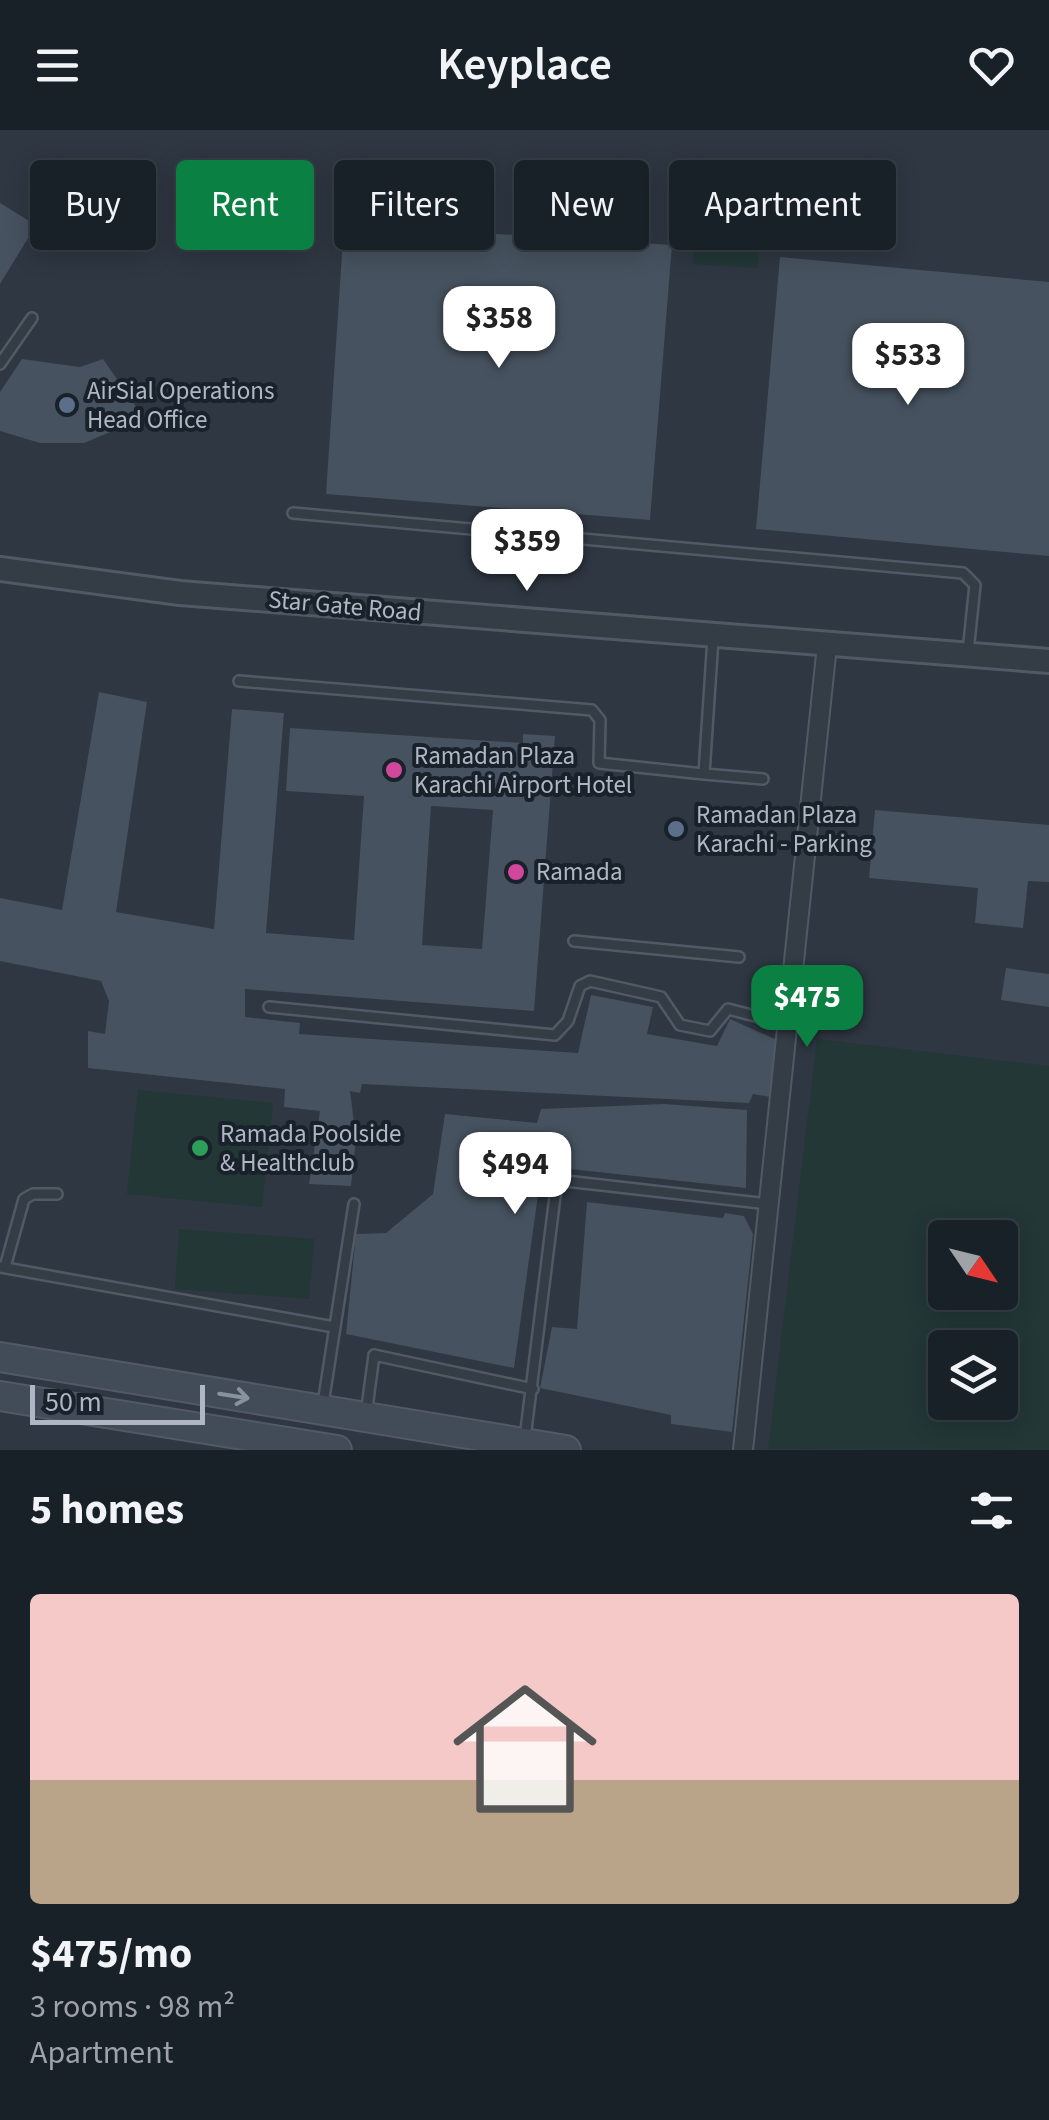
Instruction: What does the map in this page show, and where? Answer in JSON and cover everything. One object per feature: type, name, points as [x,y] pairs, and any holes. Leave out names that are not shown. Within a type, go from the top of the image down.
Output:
[{"type":"main road","points":[[0,1357],[566,1450]]},
{"type":"main road","points":[[0,1396],[328,1448],[324,1410]]},
{"type":"street","name":"Star Gate Road","points":[[0,569],[180,592],[1049,661]]},
{"type":"street","points":[[743,1450],[827,645]]},
{"type":"lane","points":[[0,364],[32,318]]},
{"type":"lane","points":[[293,513],[963,572],[975,584],[968,655]]},
{"type":"lane","points":[[704,774],[714,635]]},
{"type":"lane","points":[[239,681],[592,710],[600,720],[599,763],[764,779]]},
{"type":"lane","points":[[574,941],[738,957]]},
{"type":"lane","points":[[269,1007],[556,1035],[568,1021],[580,986],[590,981],[661,997],[680,1026],[710,1032],[728,1010],[786,1024]]},
{"type":"lane","points":[[524,1442],[557,1180],[768,1204]]},
{"type":"lane","points":[[57,1194],[33,1194],[24,1199],[2,1267],[334,1327]]},
{"type":"lane","points":[[324,1410],[322,1388],[354,1204]]},
{"type":"lane","points":[[366,1417],[374,1355],[533,1389]]},
{"type":"shaded area","points":[[0,130],[1049,130],[1049,1450],[0,1450]]},
{"type":"green space","points":[[694,250],[759,250],[758,268],[693,264]]},
{"type":"green space","points":[[817,1039],[1049,1066],[1049,1450],[768,1449]]},
{"type":"green space","name":"Ramada Poolside & Healthclub","points":[[138,1090],[273,1103],[262,1207],[127,1194]]},
{"type":"green space","points":[[179,1229],[314,1239],[309,1299],[175,1289]]},
{"type":"building","points":[[0,203],[30,221],[30,235],[0,284]]},
{"type":"building","points":[[494,234],[514,235],[514,250],[649,250],[649,244],[669,245],[650,520],[326,494],[342,250],[494,250]]},
{"type":"building","points":[[780,257],[1049,282],[1049,556],[756,529]]},
{"type":"building","name":"AirSial Operations Head Office","points":[[22,359],[80,367],[103,359],[144,418],[84,443],[40,443],[0,431],[0,392]]},
{"type":"building","points":[[99,692],[147,702],[116,912],[214,929],[232,709],[284,713],[266,933],[354,940],[364,796],[286,791],[290,728],[523,743],[523,734],[555,736],[534,1011],[245,989],[245,1017],[300,1023],[299,1034],[578,1053],[591,995],[653,1007],[647,1034],[717,1046],[730,1019],[777,1040],[770,1097],[753,1094],[749,1103],[362,1084],[360,1093],[350,1091],[356,1139],[351,1186],[309,1184],[320,1111],[284,1107],[285,1089],[88,1068],[88,1031],[105,1034],[109,1001],[101,981],[0,961],[0,898],[62,910]],"holes":[[[431,806],[493,810],[482,949],[422,945]]]},
{"type":"building","points":[[875,810],[1049,825],[1049,882],[1028,881],[1023,928],[975,923],[978,888],[869,878]]},
{"type":"building","points":[[1006,968],[1049,974],[1049,1007],[1001,1000]]},
{"type":"building","points":[[664,1104],[747,1110],[746,1188],[542,1166],[514,1368],[346,1334],[356,1234],[386,1233],[433,1194],[445,1114],[537,1123],[541,1109]]},
{"type":"building","points":[[587,1202],[723,1218],[725,1213],[744,1216],[753,1234],[732,1432],[671,1424],[671,1415],[540,1388],[552,1327],[577,1329]]},
{"type":"place","name":"AirSial Operations Head Office","points":[[67,405]]},
{"type":"place","name":"Ramadan Plaza Karachi Airport Hotel","points":[[394,770]]},
{"type":"place","name":"Ramadan Plaza Karachi - Parking","points":[[676,829]]},
{"type":"place","name":"Ramada","points":[[516,872]]},
{"type":"place","name":"Ramada Poolside & Healthclub","points":[[200,1148]]}]
